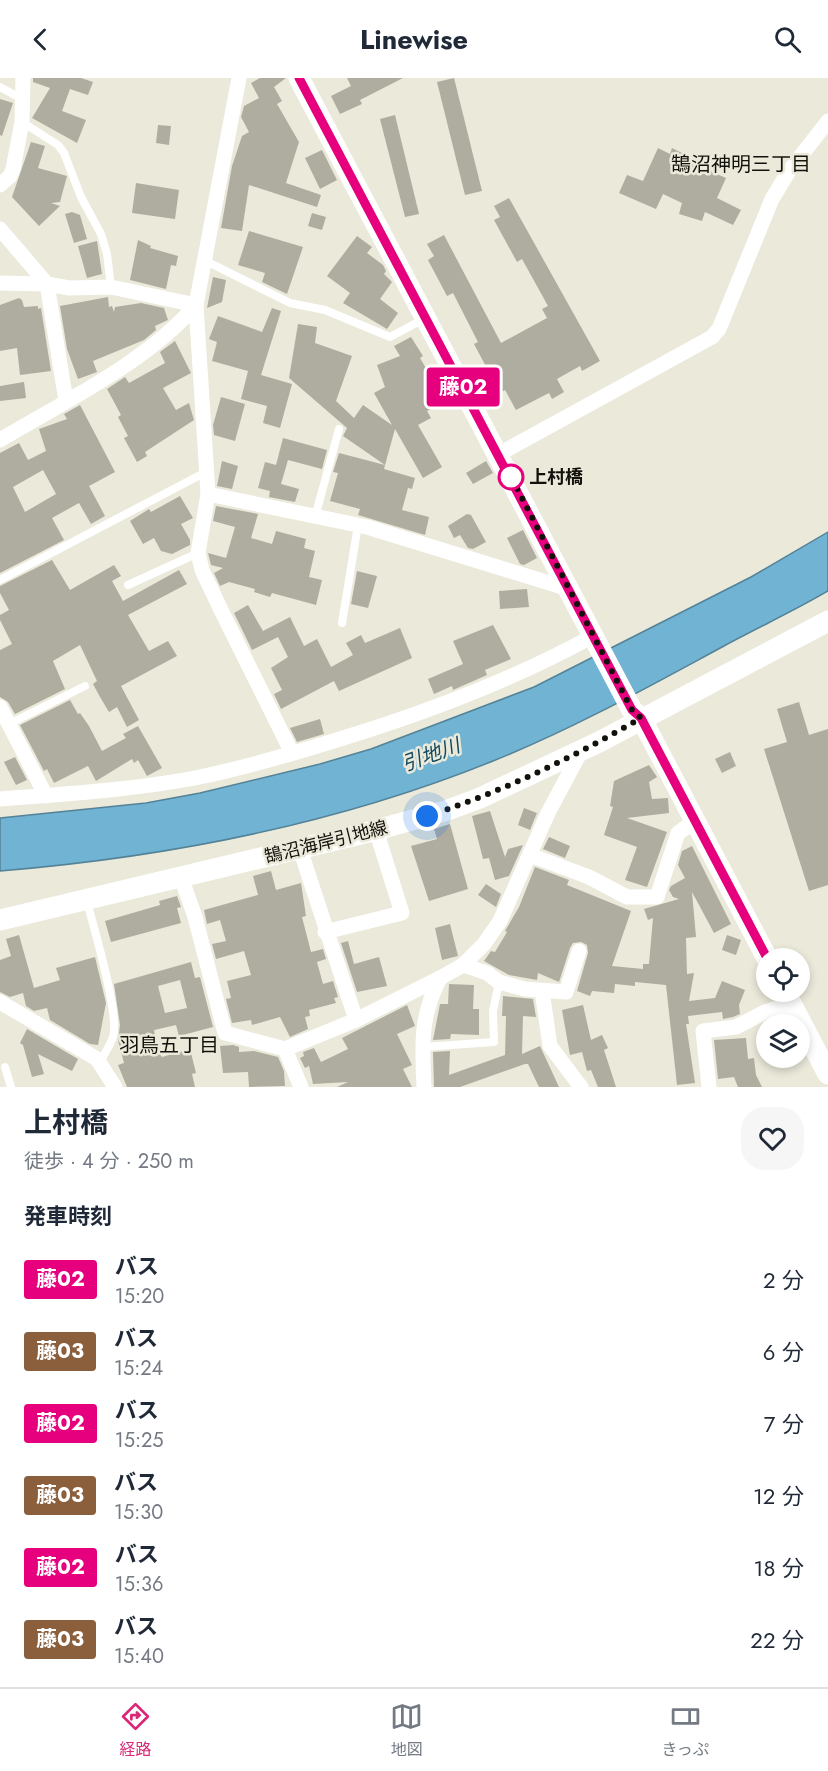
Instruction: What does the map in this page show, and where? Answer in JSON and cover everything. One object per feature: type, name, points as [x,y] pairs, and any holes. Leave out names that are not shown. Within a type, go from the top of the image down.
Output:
[{"type":"street","points":[[0,185],[14,169],[22,122],[23,78]]},
{"type":"street","points":[[239,78],[196,305],[208,494],[198,553],[202,570],[292,753]]},
{"type":"street","points":[[299,78],[598,645],[762,948]]},
{"type":"street","points":[[499,454],[712,337],[719,329],[772,199],[789,171],[828,121]]},
{"type":"street","points":[[0,229],[47,284],[66,401]]},
{"type":"street","points":[[0,284],[47,284],[69,288],[111,287],[196,305]]},
{"type":"street","points":[[0,440],[66,401],[176,328],[196,305]]},
{"type":"street","points":[[208,494],[358,525],[569,589]]},
{"type":"street","name":"鵠沼海岸引地線","points":[[0,920],[410,822],[480,798],[581,751],[635,711],[828,621]]},
{"type":"street","points":[[0,799],[75,794],[192,778],[292,753],[370,730],[478,691],[546,662],[598,645]]},
{"type":"street","points":[[0,707],[46,796]]},
{"type":"street","points":[[182,877],[195,917],[225,1033],[285,1049],[356,1020],[441,978],[463,965],[484,944],[500,921],[564,778],[581,751]]},
{"type":"street","points":[[530,855],[589,877],[627,897],[657,897],[678,833],[695,821]]},
{"type":"street","points":[[325,932],[402,913],[376,830]]},
{"type":"street","points":[[300,849],[325,932],[356,1020]]},
{"type":"street","points":[[463,965],[487,973],[499,982],[525,990],[566,992],[579,951]]},
{"type":"street","points":[[424,1087],[421,1047],[424,1014],[441,978]]},
{"type":"street","points":[[542,991],[550,1046],[581,1087]]},
{"type":"street","points":[[0,1002],[100,1062],[115,1087]]},
{"type":"street","points":[[709,1087],[703,1031],[736,1027],[781,1002]]},
{"type":"street","points":[[790,1002],[828,1074]]},
{"type":"street","points":[[285,1049],[302,1087]]},
{"type":"lane","points":[[0,87],[22,99]]},
{"type":"lane","points":[[22,122],[58,145],[64,153],[81,197],[101,234],[107,254],[111,287]]},
{"type":"lane","points":[[206,261],[290,303],[332,313],[390,337],[426,318]]},
{"type":"lane","points":[[315,516],[339,429]]},
{"type":"lane","points":[[0,580],[206,472]]},
{"type":"lane","points":[[342,623],[358,525]]},
{"type":"lane","points":[[128,585],[198,553]]},
{"type":"lane","points":[[9,724],[85,686]]},
{"type":"lane","points":[[87,901],[107,982],[114,1029],[113,1039],[100,1062]]},
{"type":"lane","points":[[421,1047],[494,1042],[493,1011],[499,982]]},
{"type":"lane","points":[[5,1067],[11,1087]]},
{"type":"water","name":"引地川","points":[[828,532],[828,591],[610,707],[523,749],[433,784],[373,803],[251,835],[126,857],[0,871],[0,818],[146,803],[200,793],[320,764],[371,749],[534,687],[751,577]]},
{"type":"building","points":[[33,78],[81,78],[93,82],[88,95],[70,89],[62,111],[86,120],[77,143],[32,118],[50,88],[33,82]]},
{"type":"building","points":[[260,78],[286,78],[274,87],[282,101],[277,104],[299,142],[286,183],[321,195],[317,207],[249,185],[242,231],[221,228],[232,166],[242,136],[249,132],[241,117],[244,106],[259,98],[251,83]]},
{"type":"building","points":[[347,78],[403,78],[360,100],[362,104],[340,114],[331,96],[351,86]]},
{"type":"building","points":[[454,78],[482,191],[465,195],[437,82]]},
{"type":"building","points":[[0,99],[13,103],[2,136],[0,135]]},
{"type":"building","points":[[395,115],[419,214],[405,217],[380,119]]},
{"type":"building","points":[[158,125],[171,126],[169,145],[156,143]]},
{"type":"building","points":[[31,142],[45,146],[38,168],[67,176],[60,202],[51,203],[60,206],[39,226],[12,197]]},
{"type":"building","points":[[658,148],[670,154],[672,148],[684,154],[682,159],[726,178],[717,198],[741,210],[733,225],[705,212],[702,221],[679,214],[682,203],[663,194],[656,209],[619,193],[627,175],[643,181]]},
{"type":"building","points":[[322,150],[337,180],[320,189],[305,158]]},
{"type":"building","points":[[136,183],[179,190],[175,219],[132,213]]},
{"type":"building","points":[[509,198],[600,361],[582,371],[580,366],[557,379],[564,392],[552,399],[549,393],[516,410],[505,390],[500,393],[474,344],[478,342],[453,293],[447,296],[428,260],[434,256],[427,244],[444,235],[501,343],[547,318],[542,309],[548,306],[522,259],[517,262],[494,220],[500,217],[494,206]]},
{"type":"building","points":[[72,212],[80,215],[87,239],[74,243],[65,214]]},
{"type":"building","points":[[312,213],[326,217],[322,230],[308,226]]},
{"type":"building","points":[[249,231],[303,247],[287,294],[262,282],[265,273],[238,265]]},
{"type":"building","points":[[357,236],[372,247],[367,253],[383,265],[386,271],[384,274],[392,282],[380,299],[398,313],[387,329],[343,303],[350,293],[327,276]]},
{"type":"building","points":[[138,240],[151,246],[150,248],[178,256],[176,266],[171,265],[166,289],[130,280]]},
{"type":"building","points":[[97,241],[102,274],[87,278],[78,246]]},
{"type":"building","points":[[213,277],[226,280],[222,302],[207,308]]},
{"type":"building","points":[[108,297],[109,307],[112,306],[114,312],[115,307],[141,303],[164,308],[168,320],[155,326],[156,330],[144,340],[93,361],[97,372],[78,379],[67,349],[60,306]]},
{"type":"building","points":[[19,298],[24,307],[38,306],[38,309],[41,308],[51,371],[20,375],[17,348],[0,351],[0,305]]},
{"type":"building","points":[[272,308],[281,311],[261,375],[292,384],[280,428],[263,423],[267,406],[241,399],[248,371],[212,361],[217,342],[209,339],[218,316],[262,332]]},
{"type":"building","points":[[298,324],[317,327],[315,343],[352,356],[336,401],[354,418],[363,405],[392,425],[374,393],[385,387],[377,365],[400,356],[394,346],[411,337],[423,356],[420,358],[445,401],[427,411],[431,418],[418,425],[442,467],[423,478],[395,429],[385,465],[343,436],[347,428],[289,378]]},
{"type":"building","points":[[175,341],[191,373],[163,388],[176,410],[189,403],[194,420],[145,452],[147,456],[137,462],[124,438],[128,436],[118,417],[121,415],[107,389],[125,377],[129,383],[165,363],[160,352]]},
{"type":"building","points":[[24,382],[26,398],[0,401],[0,386]]},
{"type":"building","points":[[221,397],[245,404],[235,441],[214,435],[213,425]]},
{"type":"building","points":[[80,405],[115,472],[89,486],[105,516],[91,524],[79,503],[52,518],[64,540],[0,573],[0,453],[19,443],[28,460],[46,451],[39,429],[67,419],[64,414]],"holes":[[[43,470],[56,494],[25,512],[13,487]]]},
{"type":"building","points":[[283,438],[327,450],[322,469],[288,460],[281,484],[299,489],[295,502],[269,497],[270,491],[258,488],[265,462],[276,465]]},
{"type":"building","points":[[339,453],[385,465],[384,469],[415,478],[412,489],[408,488],[402,510],[429,517],[425,535],[358,515],[360,509],[330,501],[338,473],[333,472]]},
{"type":"building","points":[[222,461],[238,466],[232,489],[217,486]]},
{"type":"building","points":[[486,461],[493,473],[473,484],[466,473]]},
{"type":"building","points":[[180,496],[193,518],[181,524],[190,540],[190,545],[172,554],[161,551],[154,538],[143,544],[130,521],[149,509],[151,512]]},
{"type":"building","points":[[216,506],[258,514],[251,538],[272,544],[276,531],[306,539],[304,548],[315,551],[309,577],[322,580],[316,605],[272,593],[270,597],[254,592],[255,589],[229,582],[220,586],[214,573],[223,568],[211,565],[208,553],[226,558],[235,527],[213,521]]},
{"type":"building","points":[[467,514],[471,515],[486,542],[473,549],[468,548],[460,535],[454,538],[448,526]]},
{"type":"building","points":[[523,530],[537,558],[524,565],[520,564],[507,538]]},
{"type":"building","points":[[52,560],[70,590],[114,565],[121,576],[112,581],[123,601],[179,570],[187,584],[128,615],[149,651],[168,641],[177,656],[121,686],[139,720],[127,727],[117,707],[109,712],[100,697],[93,684],[97,681],[80,645],[53,661],[65,689],[15,714],[8,702],[0,697],[0,650],[12,644],[0,620],[0,615],[9,610],[0,593],[0,586]]},
{"type":"building","points":[[357,571],[377,576],[368,608],[351,604]]},
{"type":"building","points":[[527,589],[529,607],[500,609],[499,591]]},
{"type":"building","points":[[248,605],[263,631],[290,617],[304,646],[317,639],[331,667],[353,655],[346,643],[361,635],[365,643],[400,628],[412,658],[339,691],[334,681],[281,709],[274,694],[282,690],[271,668],[288,657],[278,637],[252,650],[234,613]]},
{"type":"building","points":[[493,625],[511,659],[485,670],[487,675],[453,690],[452,686],[434,694],[428,679],[463,664],[453,641]]},
{"type":"building","points":[[70,700],[78,714],[80,713],[89,726],[102,751],[126,738],[123,734],[138,726],[162,768],[147,776],[138,760],[134,763],[132,759],[96,781],[88,766],[54,783],[47,769],[44,771],[20,725]]},
{"type":"building","points":[[799,702],[809,735],[828,729],[828,885],[809,891],[764,749],[787,742],[777,709]]},
{"type":"building","points":[[320,719],[324,734],[297,742],[290,728]]},
{"type":"building","points":[[730,752],[736,766],[722,773],[715,759]]},
{"type":"building","points":[[15,757],[27,780],[16,785],[4,762]]},
{"type":"building","points":[[649,765],[657,777],[649,782],[652,799],[668,798],[669,813],[627,818],[667,832],[647,887],[625,880],[637,847],[604,835],[613,807],[610,806],[614,781]]},
{"type":"building","points":[[524,808],[537,813],[530,830],[518,825]]},
{"type":"building","points":[[490,811],[505,857],[508,849],[523,845],[509,876],[495,880],[489,858],[483,859],[472,816]]},
{"type":"building","points":[[450,824],[468,889],[429,901],[411,846],[437,839],[434,829]]},
{"type":"building","points":[[549,837],[570,846],[565,858],[543,849]]},
{"type":"building","points":[[692,846],[731,924],[714,933],[692,892],[696,937],[686,938],[687,974],[694,973],[689,1001],[715,998],[722,981],[745,990],[739,1005],[740,1014],[723,1019],[722,1012],[688,1016],[689,1024],[686,1024],[695,1083],[677,1085],[666,985],[635,982],[635,986],[615,984],[614,993],[592,991],[590,996],[577,991],[588,953],[587,945],[581,942],[573,943],[570,948],[559,982],[538,973],[537,980],[509,975],[484,961],[491,951],[495,952],[507,932],[505,931],[519,907],[535,867],[569,880],[567,885],[631,911],[612,966],[643,969],[643,964],[649,964],[653,918],[648,920],[644,909],[679,899],[673,897],[669,890],[671,886],[685,878],[678,865],[682,851]]},
{"type":"building","points":[[271,871],[276,890],[301,883],[306,916],[302,917],[311,952],[323,949],[326,959],[317,962],[323,984],[333,981],[338,997],[334,998],[336,1003],[309,1010],[310,1016],[305,1017],[308,1029],[290,1037],[280,1017],[252,1025],[251,1020],[232,1023],[226,999],[231,998],[227,981],[251,975],[244,951],[216,959],[212,944],[226,941],[220,920],[207,924],[204,910],[258,895],[253,876]]},
{"type":"building","points":[[486,884],[501,894],[496,907],[478,895]]},
{"type":"building","points":[[177,896],[181,907],[177,908],[181,923],[111,942],[105,921],[160,905],[159,901]]},
{"type":"building","points":[[450,924],[458,956],[442,960],[435,928]]},
{"type":"building","points":[[19,935],[34,988],[60,980],[56,968],[95,957],[106,1003],[98,1045],[90,1044],[50,1020],[47,1008],[34,1011],[26,1006],[23,993],[10,997],[0,992],[0,960],[11,956],[6,939]]},
{"type":"building","points":[[727,935],[741,940],[736,955],[722,950]]},
{"type":"building","points":[[348,941],[354,964],[379,957],[387,986],[357,992],[341,943]]},
{"type":"building","points":[[191,962],[195,978],[200,977],[213,1027],[179,1036],[176,1025],[154,1030],[156,1042],[152,1043],[153,1051],[157,1051],[162,1057],[190,1049],[196,1073],[192,1074],[195,1087],[127,1087],[118,1065],[124,1063],[118,1041],[120,1025],[114,984]],"holes":[[[180,980],[187,1008],[165,1013],[158,986]]]},
{"type":"building","points":[[449,984],[474,985],[473,1009],[479,1009],[479,1035],[451,1034],[450,1039],[433,1040],[440,1004],[448,1004]]},
{"type":"building","points":[[503,996],[533,999],[536,1017],[523,1016],[522,1054],[540,1046],[559,1087],[539,1087],[528,1064],[525,1064],[460,1087],[434,1087],[433,1052],[450,1051],[449,1075],[505,1055],[506,1016],[502,1016]]},
{"type":"building","points":[[407,1005],[415,1026],[397,1034],[412,1065],[403,1069],[412,1087],[337,1087],[348,1082],[313,1084],[309,1066],[305,1068],[300,1058],[304,1056],[303,1052],[314,1048],[321,1062],[348,1049],[342,1038]]},
{"type":"building","points":[[583,1005],[591,1040],[602,1035],[608,1048],[604,1050],[616,1087],[598,1087],[591,1070],[587,1071],[582,1052],[570,1055],[562,1010]]},
{"type":"building","points":[[27,1029],[78,1059],[72,1071],[38,1054],[44,1074],[32,1077],[23,1045],[20,1043]]},
{"type":"building","points":[[746,1038],[748,1059],[754,1058],[756,1075],[762,1087],[738,1087],[734,1077],[718,1079],[714,1040]]},
{"type":"building","points":[[220,1046],[239,1047],[239,1052],[254,1051],[278,1057],[284,1071],[285,1086],[249,1087],[248,1072],[223,1073]]},
{"type":"bus line","name":"藤02","points":[[299,78],[632,710],[641,718],[762,948]]},
{"type":"place","name":"上村橋","points":[[511,477]]},
{"type":"district","name":"鵠沼神明三丁目","points":[[741,164]]},
{"type":"district","name":"羽鳥五丁目","points":[[169,1045]]},
{"type":"route","points":[[427,816],[480,798],[599,742],[641,718],[632,710],[509,473],[511,477]]}]
